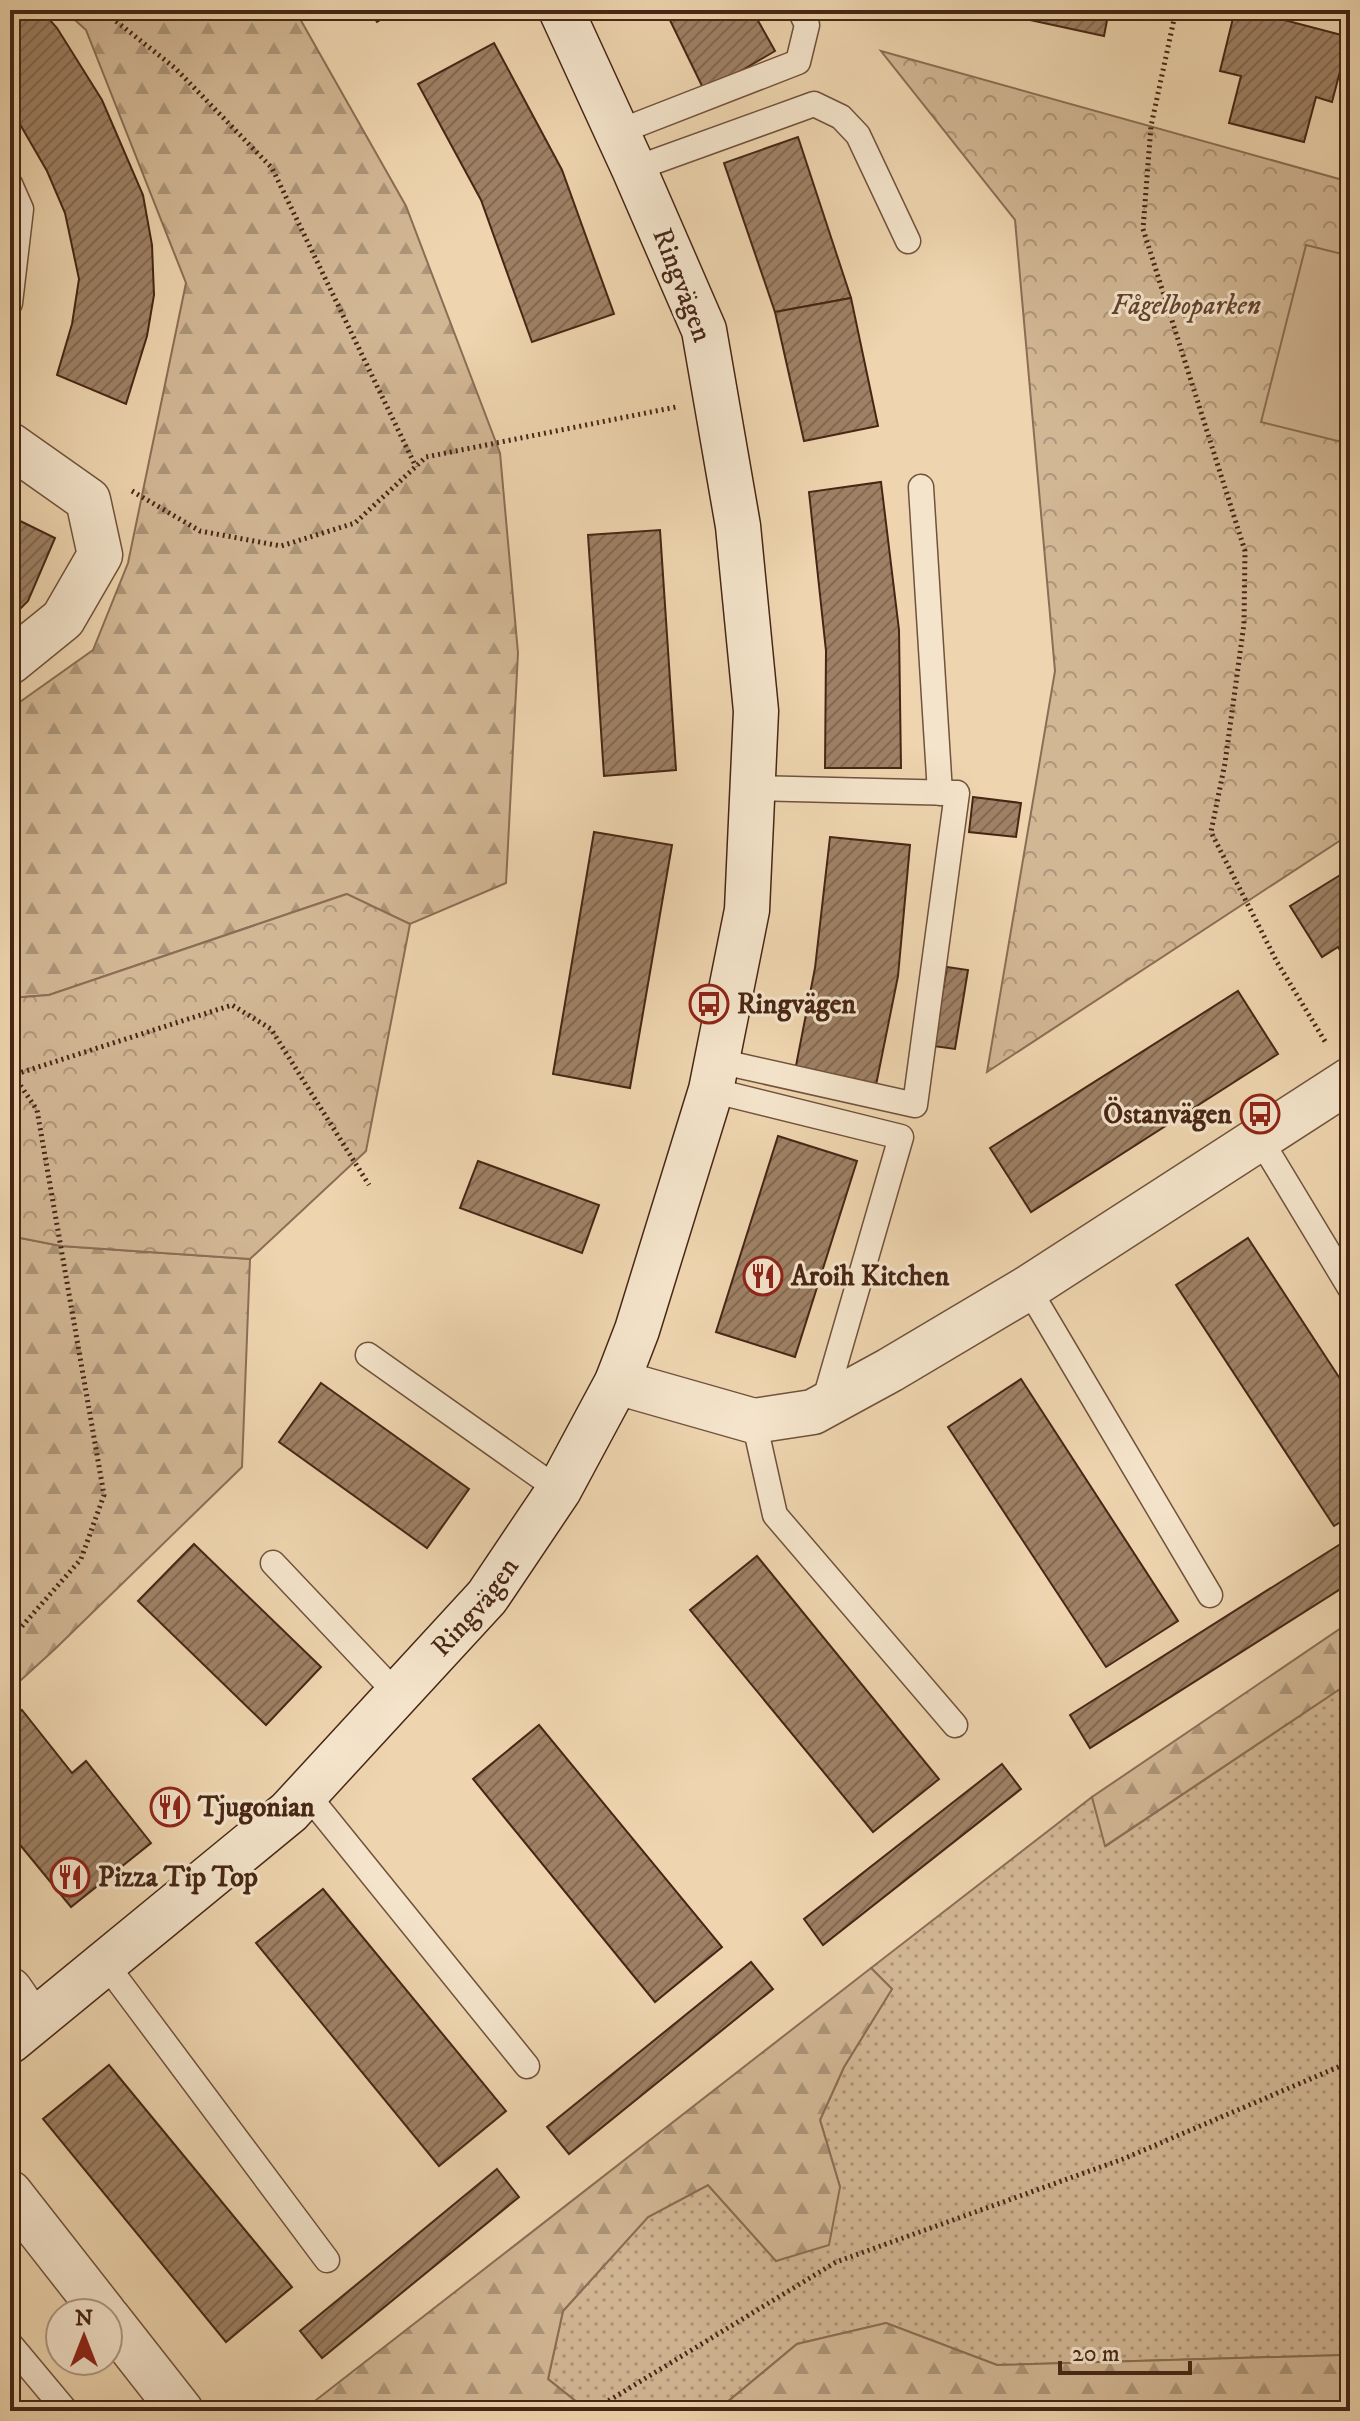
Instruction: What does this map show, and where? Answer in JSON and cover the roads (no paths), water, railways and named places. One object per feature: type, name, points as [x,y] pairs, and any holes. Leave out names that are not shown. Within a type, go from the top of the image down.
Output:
[{"type":"street","name":"Ringvägen","points":[[17,2018],[105,1963],[289,1812],[487,1597],[559,1490],[617,1382],[637,1330],[715,1076],[747,910],[753,788],[756,711],[738,526],[704,330],[561,10]]},
{"type":"street","points":[[10,445],[88,500],[100,555],[63,619],[10,662]]},
{"type":"street","points":[[617,1382],[754,1421],[813,1412],[877,1378],[1028,1288],[1350,1081]]},
{"type":"street","points":[[10,2193],[91,2297]]},
{"type":"street","points":[[124,2338],[181,2411]]},
{"type":"lane","points":[[626,150],[798,62],[807,25],[800,10]]},
{"type":"lane","points":[[626,150],[814,104],[841,117],[858,135],[908,241]]},
{"type":"lane","points":[[10,184],[21,209],[10,303]]},
{"type":"lane","points":[[921,487],[940,793]]},
{"type":"lane","points":[[715,1076],[915,1105],[957,793],[753,788]]},
{"type":"lane","points":[[715,1076],[901,1137],[822,1408]]},
{"type":"lane","points":[[1260,1139],[1350,1288]]},
{"type":"lane","points":[[1028,1288],[1210,1595]]},
{"type":"lane","points":[[368,1355],[559,1490]]},
{"type":"lane","points":[[754,1421],[775,1515],[955,1725]]},
{"type":"lane","points":[[273,1563],[397,1694]]},
{"type":"lane","points":[[306,1793],[527,2066]]},
{"type":"lane","points":[[105,1963],[327,2260]]},
{"type":"lane","points":[[10,2344],[66,2411]]},
{"type":"place","name":"Ringvägen","points":[[709,1004]]},
{"type":"place","name":"Östanvägen","points":[[1260,1114]]},
{"type":"place","name":"Aroih Kitchen","points":[[763,1276]]},
{"type":"place","name":"Tjugonian","points":[[170,1807]]},
{"type":"place","name":"Pizza Tip Top","points":[[70,1877]]},
{"type":"park label","name":"Fågelboparken","points":[[1186,305]]}]
